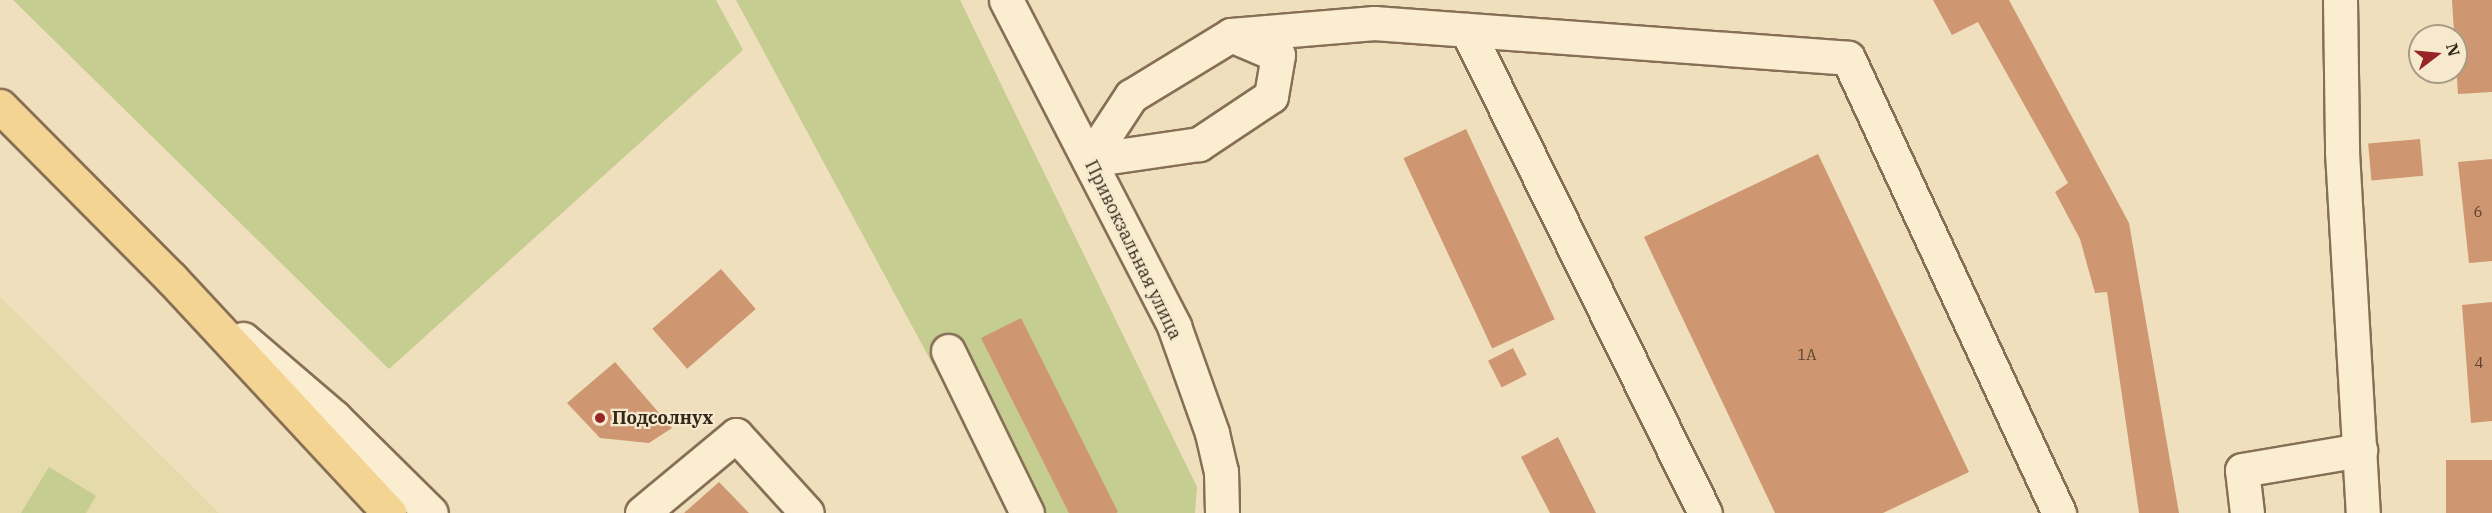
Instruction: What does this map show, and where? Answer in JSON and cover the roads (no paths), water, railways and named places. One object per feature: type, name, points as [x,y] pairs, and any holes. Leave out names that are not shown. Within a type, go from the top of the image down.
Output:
[{"type":"main road","points":[[0,106],[171,278],[389,513]]},
{"type":"street","name":"Привокзальная улица","points":[[1006,0],[1174,326],[1212,433],[1221,471],[1222,513]]},
{"type":"street","points":[[2340,0],[2342,153],[2363,513]]},
{"type":"street","points":[[1089,160],[1131,96],[1231,35],[1374,23],[1848,58],[2059,513]]},
{"type":"street","points":[[1467,30],[1705,513]]},
{"type":"street","points":[[1089,160],[1199,144],[1271,96],[1278,55],[1231,35]]},
{"type":"street","points":[[171,278],[334,417],[431,513]]},
{"type":"street","points":[[948,351],[1027,513]]},
{"type":"street","points":[[642,513],[736,435],[807,513]]},
{"type":"street","points":[[2247,513],[2242,470],[2360,450]]},
{"type":"place","name":"Подсолнух","points":[[600,418]]}]
